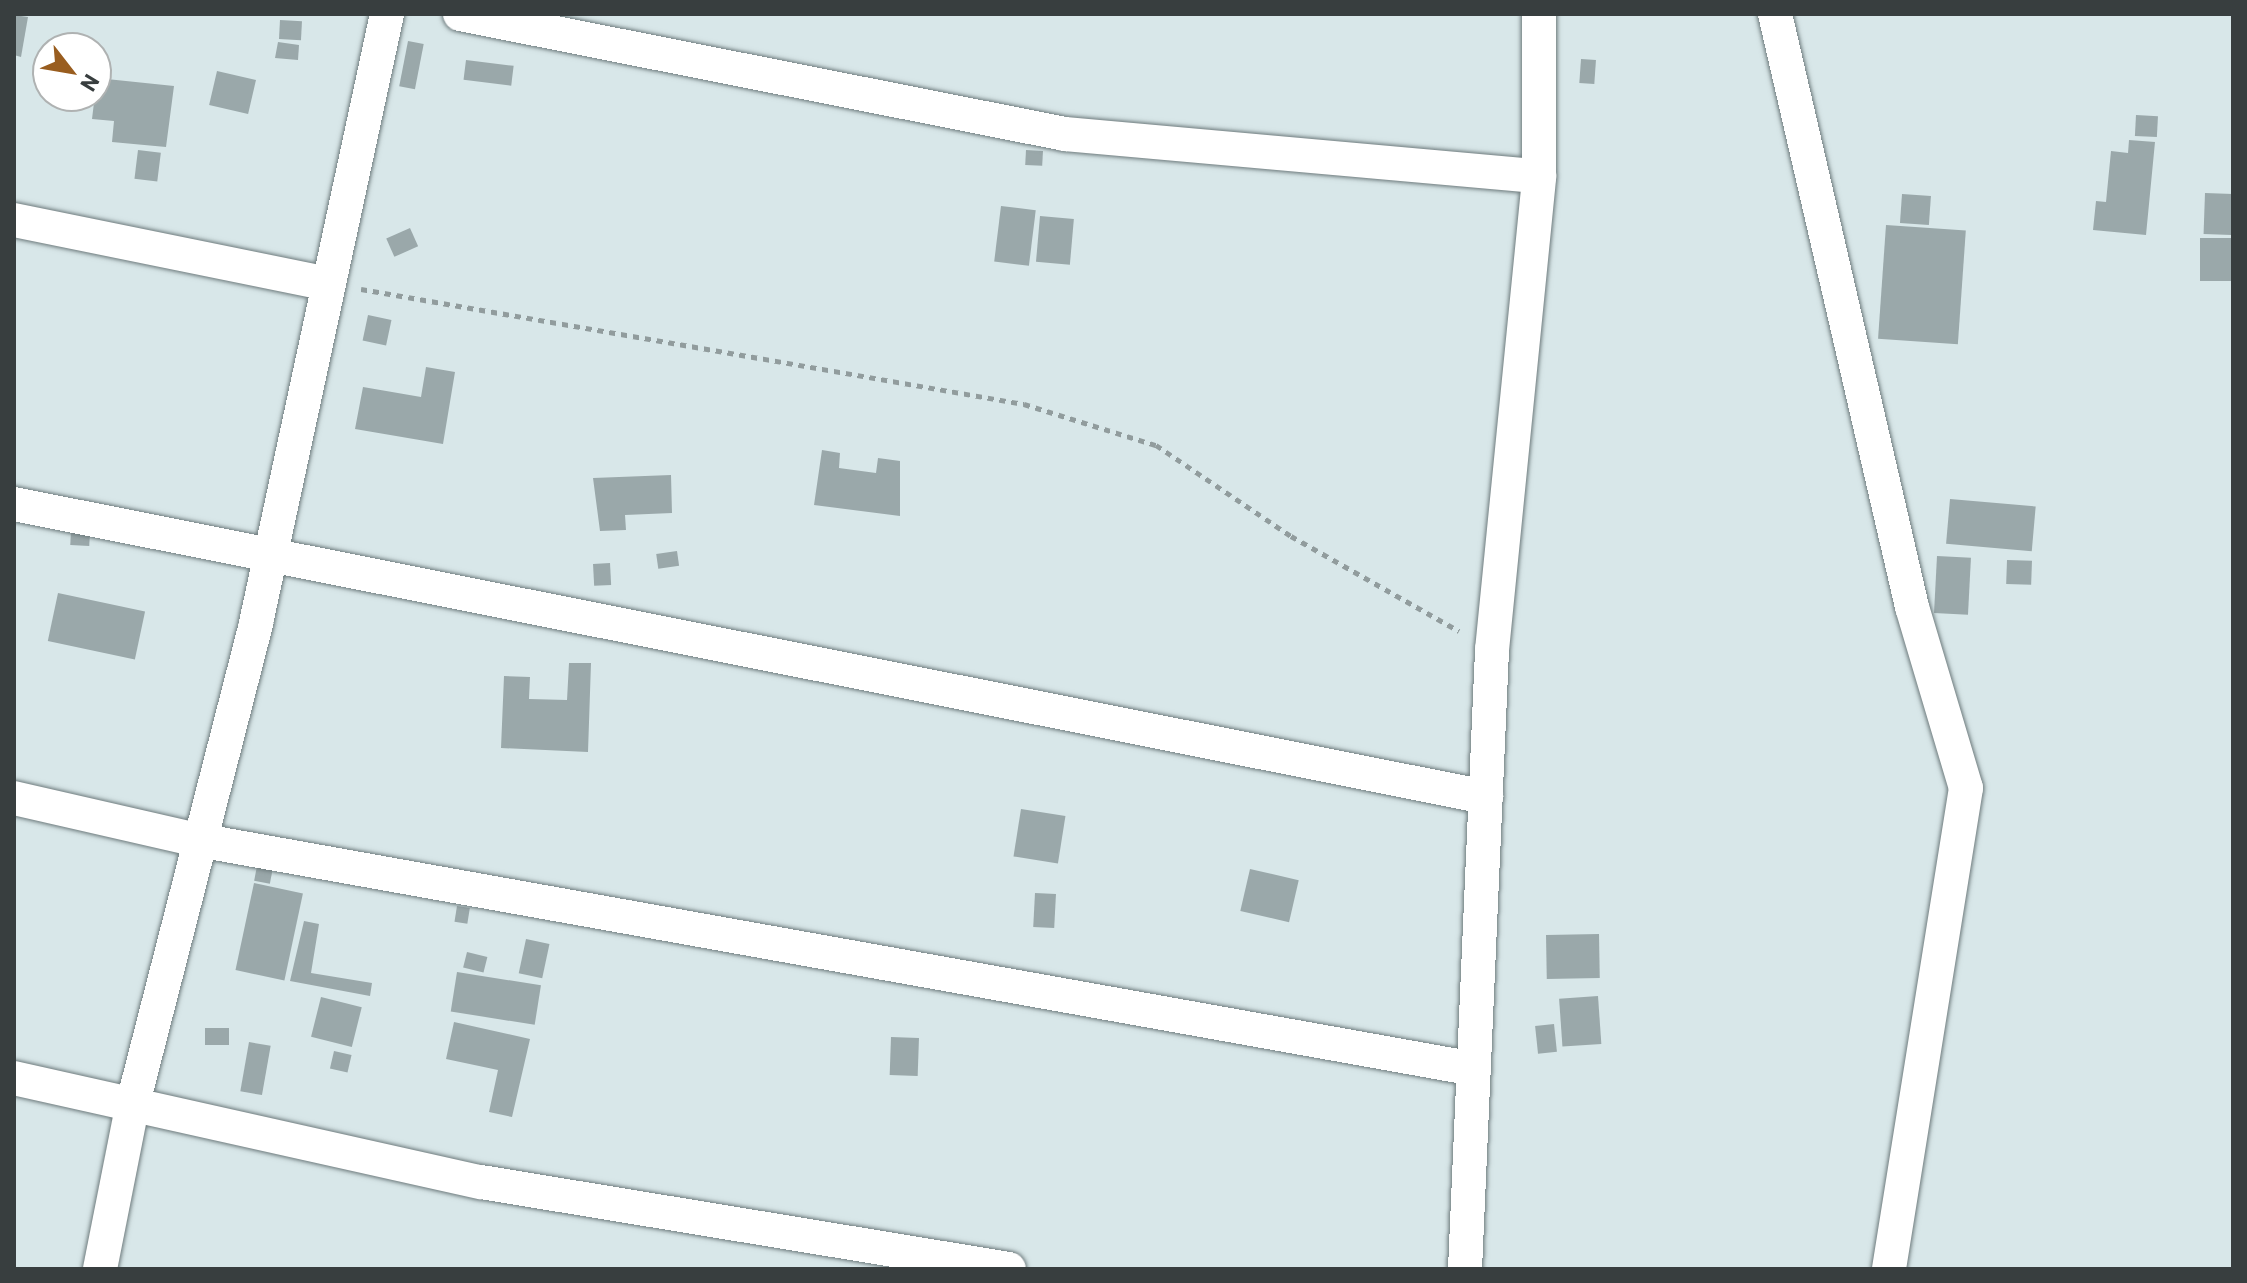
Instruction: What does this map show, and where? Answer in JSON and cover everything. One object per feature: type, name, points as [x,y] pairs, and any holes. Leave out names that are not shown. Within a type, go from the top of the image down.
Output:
[{"type":"street","points":[[100,1269],[133,1103],[269,559],[387,14]]},
{"type":"street","points":[[460,14],[1065,134],[1539,176]]},
{"type":"street","points":[[1465,1269],[1492,650],[1539,176],[1539,14]]},
{"type":"street","points":[[1775,14],[1912,607],[1966,788],[1889,1269]]},
{"type":"street","points":[[14,220],[329,284]]},
{"type":"street","points":[[14,504],[269,559],[1486,797]]},
{"type":"street","points":[[14,798],[198,840],[1474,1069]]},
{"type":"street","points":[[14,1078],[481,1182],[1009,1269]]},
{"type":"path","points":[[329,284],[1024,404],[1156,445],[1291,536],[1492,650]]},
{"type":"building","points":[[14,15],[28,17],[21,57],[14,55]]},
{"type":"building","points":[[280,20],[302,21],[301,40],[279,39]]},
{"type":"building","points":[[408,41],[424,44],[415,89],[399,86]]},
{"type":"building","points":[[278,42],[299,45],[298,60],[275,58]]},
{"type":"building","points":[[1581,59],[1596,60],[1594,84],[1579,83]]},
{"type":"building","points":[[466,60],[514,66],[511,86],[464,80]]},
{"type":"building","points":[[217,71],[256,80],[248,114],[209,105]]},
{"type":"building","points":[[112,80],[174,86],[166,147],[112,142],[114,121],[92,119],[93,112],[112,112]]},
{"type":"building","points":[[2136,115],[2158,116],[2157,137],[2135,136]]},
{"type":"building","points":[[2129,140],[2155,142],[2146,235],[2093,230],[2096,201],[2106,202],[2111,151],[2128,153]]},
{"type":"building","points":[[138,150],[161,153],[157,182],[134,179]]},
{"type":"building","points":[[1026,150],[1043,151],[1042,166],[1025,165]]},
{"type":"building","points":[[2205,193],[2233,194],[2232,235],[2204,234]]},
{"type":"building","points":[[1902,194],[1931,196],[1929,225],[1900,223]]},
{"type":"building","points":[[1001,206],[1036,210],[1029,266],[994,262]]},
{"type":"building","points":[[1040,216],[1074,219],[1070,265],[1036,262]]},
{"type":"building","points":[[1886,225],[1966,231],[1958,344],[1878,339]]},
{"type":"building","points":[[410,228],[418,246],[394,257],[386,239]]},
{"type":"building","points":[[2200,238],[2233,238],[2233,281],[2200,281]]},
{"type":"building","points":[[368,315],[391,320],[386,345],[363,340]]},
{"type":"building","points":[[426,367],[455,372],[443,444],[355,429],[363,387],[421,397]]},
{"type":"building","points":[[822,450],[840,453],[839,468],[876,473],[878,458],[900,461],[900,516],[814,505]]},
{"type":"building","points":[[671,475],[672,513],[625,515],[626,530],[600,531],[593,478]]},
{"type":"building","points":[[1950,499],[2036,506],[2032,551],[1946,544]]},
{"type":"building","points":[[71,531],[90,532],[89,546],[70,545]]},
{"type":"building","points":[[677,551],[679,566],[658,569],[656,554]]},
{"type":"building","points":[[1937,556],[1971,558],[1968,615],[1934,613]]},
{"type":"building","points":[[2007,560],[2032,561],[2031,585],[2006,584]]},
{"type":"building","points":[[610,563],[611,585],[594,586],[593,564]]},
{"type":"building","points":[[58,593],[145,612],[135,659],[48,641]]},
{"type":"building","points":[[569,663],[591,663],[588,752],[501,748],[504,676],[530,677],[529,699],[567,700]]},
{"type":"building","points":[[1021,809],[1065,816],[1058,863],[1013,856]]},
{"type":"building","points":[[257,866],[273,869],[270,884],[254,881]]},
{"type":"building","points":[[1250,869],[1299,880],[1289,922],[1240,911]]},
{"type":"building","points":[[254,883],[303,893],[284,980],[235,970]]},
{"type":"building","points":[[1035,893],[1056,894],[1054,928],[1033,927]]},
{"type":"building","points":[[457,906],[470,908],[467,924],[454,922]]},
{"type":"building","points":[[304,921],[319,924],[311,973],[372,983],[370,996],[290,981]]},
{"type":"building","points":[[1599,934],[1600,978],[1547,979],[1546,935]]},
{"type":"building","points":[[526,939],[549,944],[542,978],[519,973]]},
{"type":"building","points":[[467,952],[487,957],[484,973],[463,968]]},
{"type":"building","points":[[457,972],[541,985],[535,1025],[451,1012]]},
{"type":"building","points":[[1598,996],[1601,1044],[1562,1047],[1559,999]]},
{"type":"building","points":[[321,997],[362,1007],[352,1047],[311,1037]]},
{"type":"building","points":[[454,1022],[530,1039],[512,1117],[489,1112],[498,1070],[446,1059]]},
{"type":"building","points":[[1554,1024],[1557,1052],[1538,1054],[1535,1026]]},
{"type":"building","points":[[205,1028],[229,1028],[229,1045],[205,1045]]},
{"type":"building","points":[[891,1037],[919,1038],[918,1076],[890,1075]]},
{"type":"building","points":[[249,1042],[271,1046],[262,1095],[240,1091]]},
{"type":"building","points":[[334,1051],[352,1055],[347,1073],[330,1069]]}]
